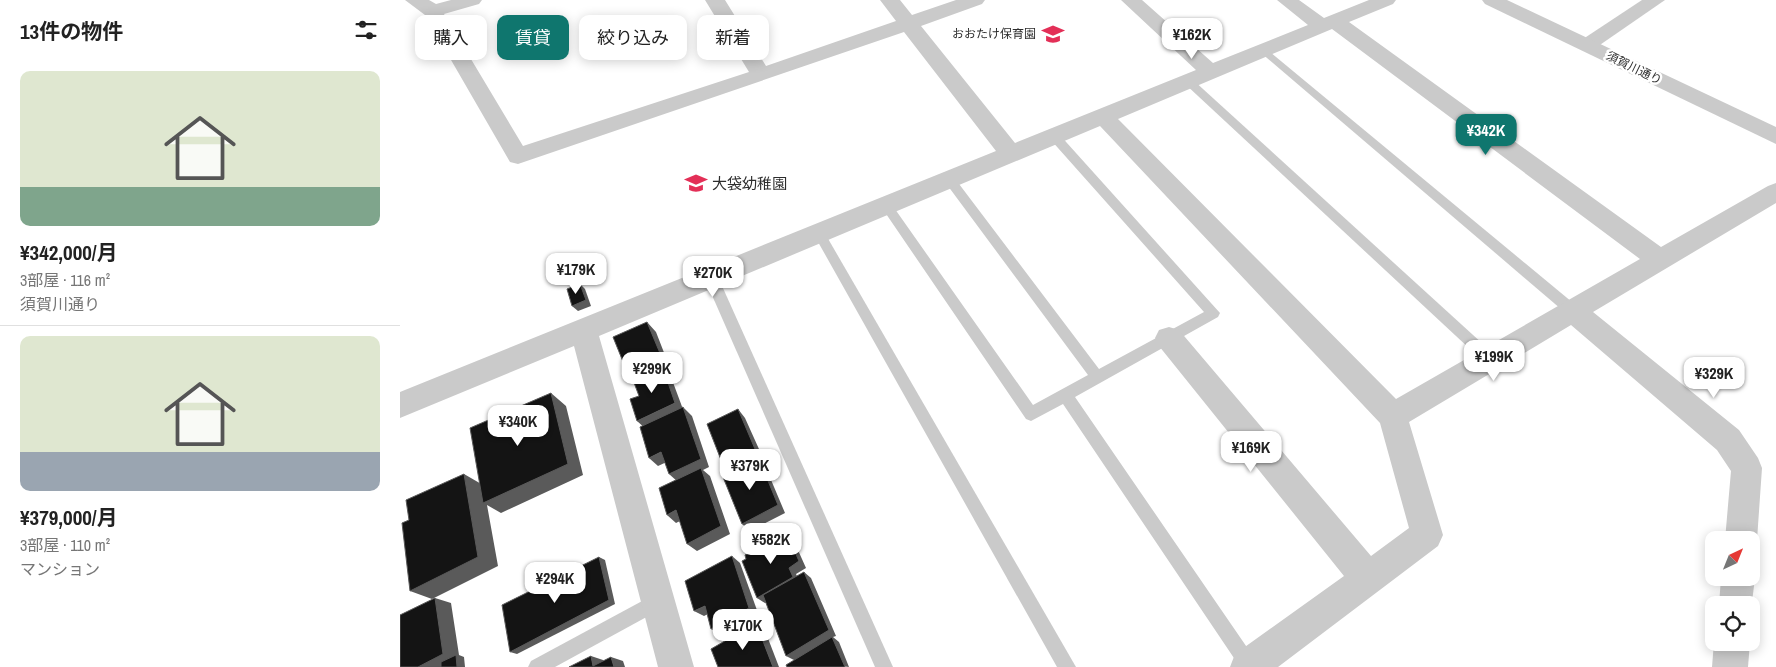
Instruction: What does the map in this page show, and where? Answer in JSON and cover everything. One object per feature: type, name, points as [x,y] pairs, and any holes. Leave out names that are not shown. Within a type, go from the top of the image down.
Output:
[{"type":"street","points":[[415,0],[433,11],[518,156],[761,75],[975,0]]},
{"type":"street","points":[[433,11],[472,0]]},
{"type":"street","points":[[716,0],[761,75]]},
{"type":"street","points":[[890,0],[1011,154]]},
{"type":"street","points":[[1131,0],[1211,72]]},
{"type":"street","points":[[1287,0],[1328,24],[1660,260]]},
{"type":"street","points":[[400,405],[1386,0]]},
{"type":"street","name":"須賀川通り","points":[[1492,0],[1776,136]]},
{"type":"street","points":[[1587,45],[1655,0]]},
{"type":"street","points":[[1103,116],[1393,416],[1427,535],[1249,666]]},
{"type":"street","points":[[1393,416],[1776,192]]},
{"type":"street","points":[[1573,311],[1728,440],[1747,468],[1742,531]]},
{"type":"street","points":[[583,329],[676,667]]},
{"type":"street","points":[[1169,338],[1368,579]]},
{"type":"street","points":[[1730,667],[1731,651]]},
{"type":"lane","points":[[1264,50],[1573,311]]},
{"type":"lane","points":[[1188,81],[1490,359]]},
{"type":"lane","points":[[886,205],[1031,414],[1213,313],[1054,136]]},
{"type":"lane","points":[[949,179],[1097,377]]},
{"type":"lane","points":[[819,232],[1067,667]]},
{"type":"lane","points":[[711,277],[884,667]]},
{"type":"lane","points":[[1065,395],[1249,666]]},
{"type":"lane","points":[[537,667],[657,602]]},
{"type":"building","points":[[580,284],[586,300],[572,306],[567,289]]},
{"type":"building","points":[[647,322],[662,358],[628,374],[613,337]]},
{"type":"building","points":[[663,368],[675,403],[637,421],[630,399],[639,396],[633,380]]},
{"type":"building","points":[[551,393],[568,464],[483,503],[470,428]]},
{"type":"building","points":[[683,407],[701,459],[669,474],[661,452],[649,458],[640,427]]},
{"type":"building","points":[[738,409],[755,449],[723,465],[707,424]]},
{"type":"building","points":[[759,459],[778,505],[742,524],[723,477]]},
{"type":"building","points":[[701,468],[721,526],[687,544],[676,510],[667,515],[659,488]]},
{"type":"building","points":[[464,474],[478,557],[410,591],[402,523],[409,520],[406,500]]},
{"type":"building","points":[[786,532],[799,561],[789,568],[793,577],[757,598],[742,561],[746,559],[745,555]]},
{"type":"building","points":[[732,556],[749,608],[711,629],[705,606],[694,611],[685,581]]},
{"type":"building","points":[[599,557],[609,600],[510,652],[502,605]]},
{"type":"building","points":[[804,572],[829,630],[786,656],[763,595]]},
{"type":"building","points":[[435,598],[443,654],[418,667],[400,667],[400,615]]},
{"type":"building","points":[[756,623],[773,667],[718,667],[711,649]]},
{"type":"building","points":[[832,637],[845,667],[787,667],[786,665]]},
{"type":"building","points":[[456,655],[457,667],[441,667],[441,662]]},
{"type":"building","points":[[591,656],[593,666],[611,657],[614,667],[569,667]]},
{"type":"place","name":"おおたけ保育園","points":[[1053,34]]},
{"type":"place","name":"大袋幼稚園","points":[[696,183]]}]
